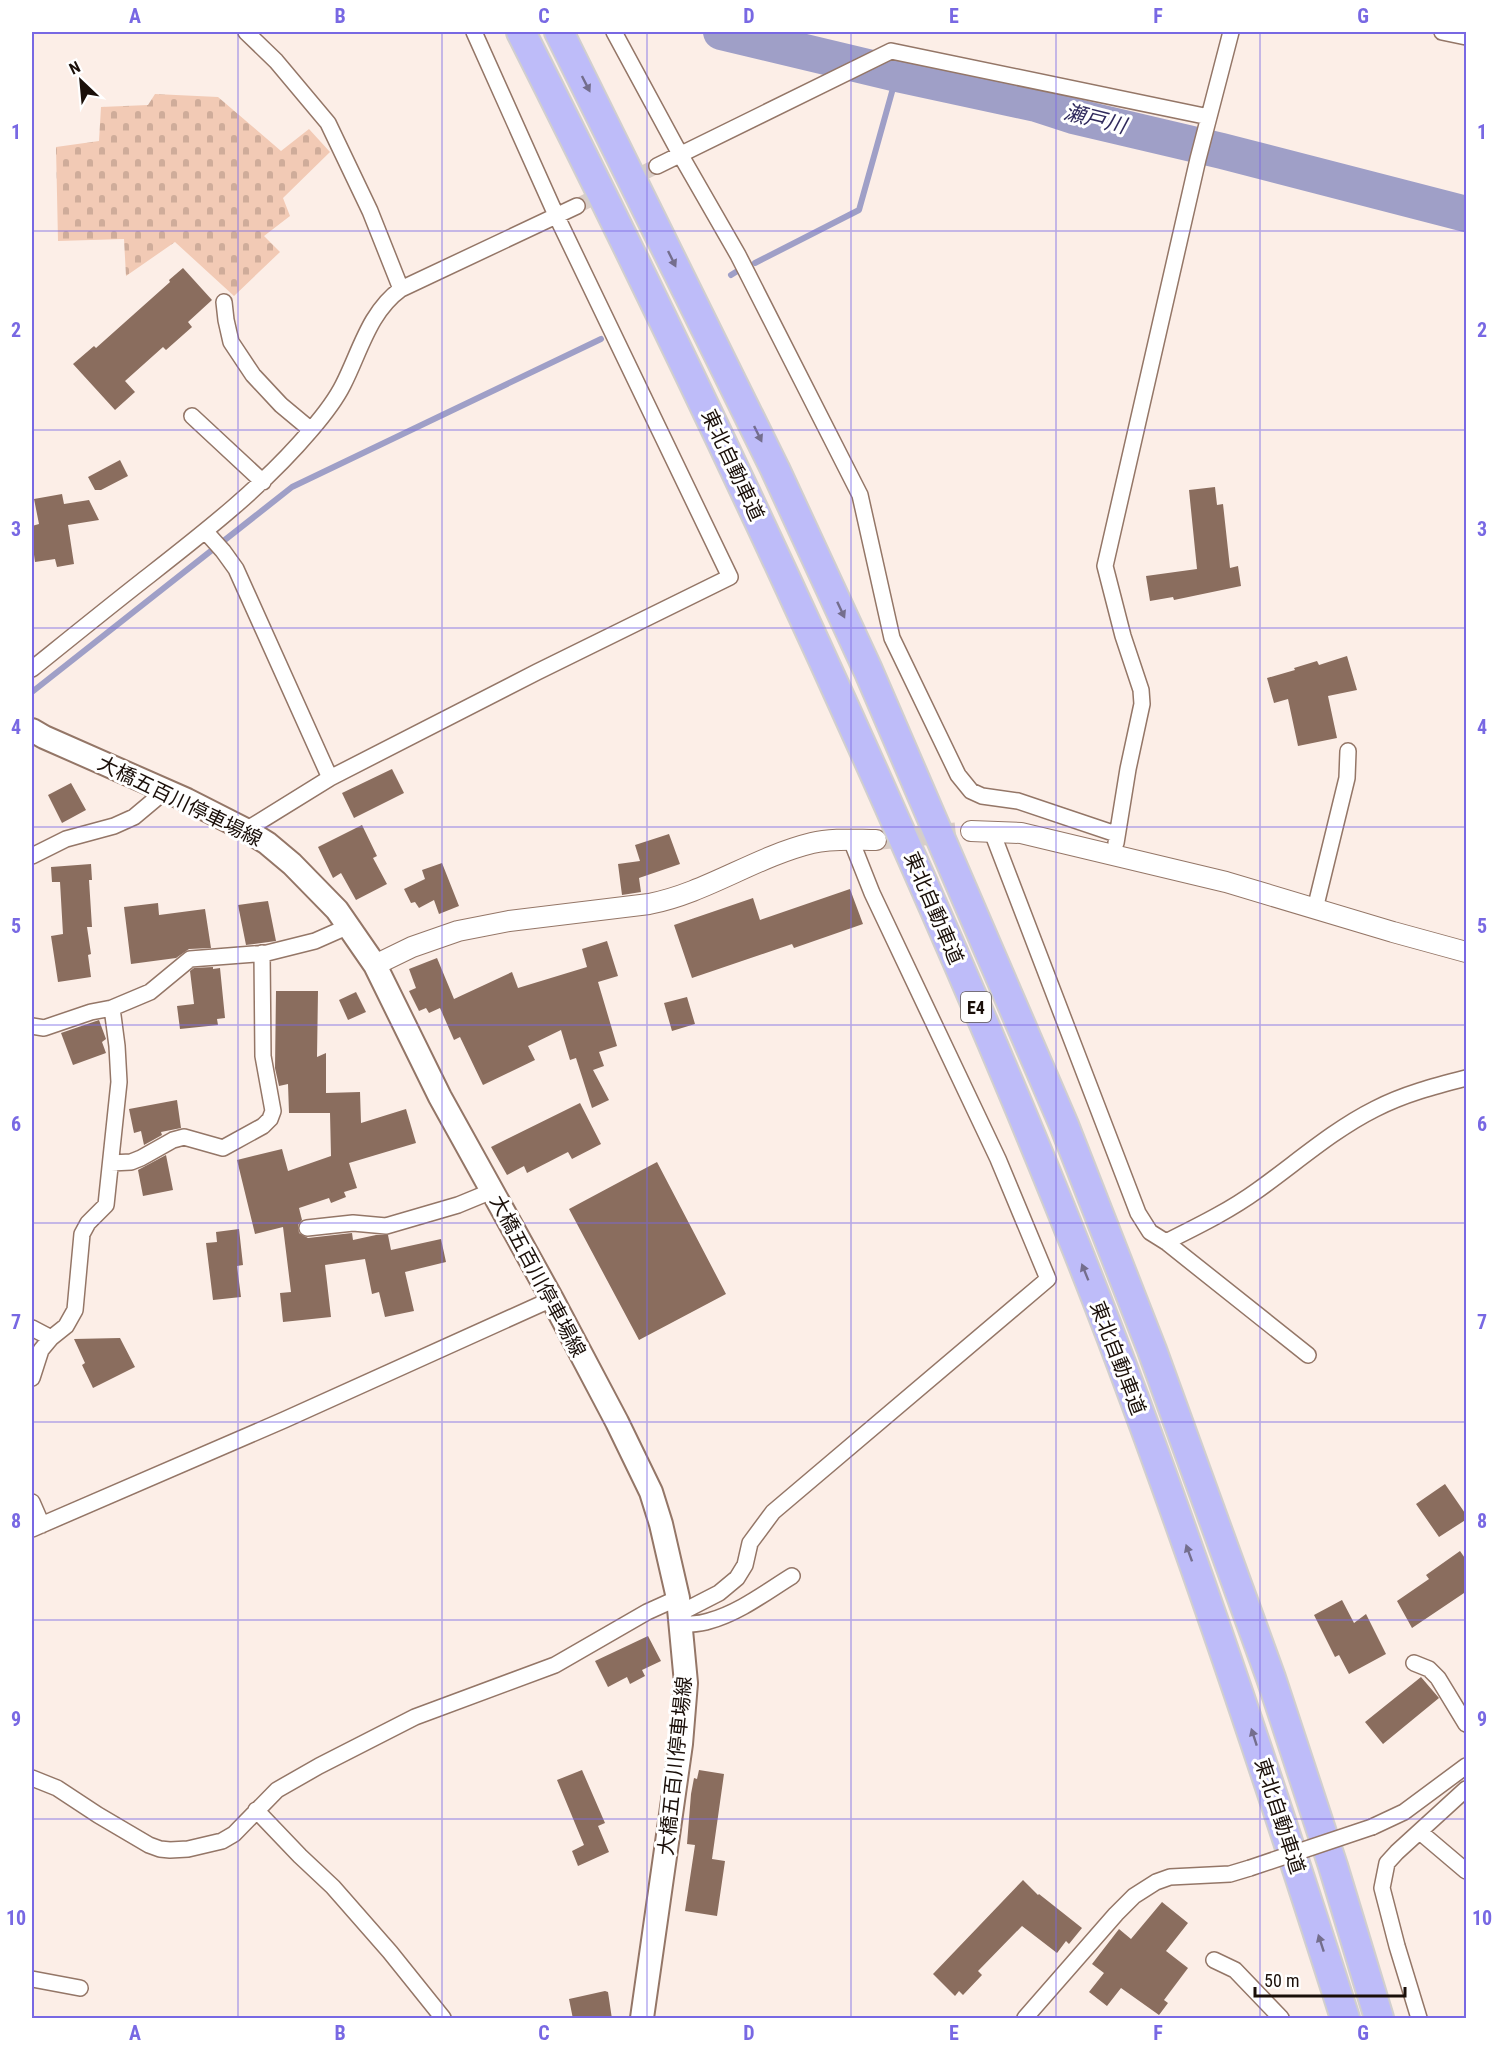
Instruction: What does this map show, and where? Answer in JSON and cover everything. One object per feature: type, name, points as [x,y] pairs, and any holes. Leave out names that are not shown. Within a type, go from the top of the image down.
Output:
[{"type":"highway","name":"東北自動車道","points":[[522,32],[749,496],[931,901],[1031,1135],[1120,1361],[1237,1686],[1345,2019]]},
{"type":"highway","name":"東北自動車道","points":[[559,32],[775,469],[858,649],[1064,1125],[1152,1350],[1271,1678],[1333,1866],[1378,2019]]},
{"type":"main road","name":"大橋五百川停車場線","points":[[32,730],[246,830],[267,843],[291,864],[337,910],[375,965],[440,1097],[552,1299],[651,1492],[661,1524],[680,1612],[686,1683],[681,1744],[642,2019]]},
{"type":"street","points":[[246,32],[276,61],[328,123],[370,211],[401,289]]},
{"type":"street","points":[[246,830],[330,778],[730,577],[556,215],[474,32]]},
{"type":"street","points":[[614,32],[738,255],[860,495],[892,638],[958,775],[971,791],[982,796],[1018,801],[1116,834]]},
{"type":"street","points":[[1116,857],[1116,834],[1142,704],[1141,690],[1123,636],[1105,566],[1198,159],[1231,32]]},
{"type":"street","points":[[1442,32],[1464,35]]},
{"type":"street","points":[[657,166],[891,51],[1209,117]]},
{"type":"street","points":[[32,669],[214,540],[327,410],[342,386],[369,326],[391,297],[401,289],[577,206]]},
{"type":"street","points":[[224,302],[231,342],[253,375],[281,405],[311,430]]},
{"type":"street","points":[[192,416],[263,482]]},
{"type":"street","points":[[214,540],[236,569],[330,778]]},
{"type":"street","points":[[1315,909],[1347,778],[1348,751]]},
{"type":"street","points":[[32,856],[66,839],[114,826],[134,817],[165,791]]},
{"type":"street","points":[[971,831],[1021,833],[1226,882],[1467,952]]},
{"type":"street","points":[[992,832],[1138,1213],[1150,1232],[1167,1242],[1308,1355]]},
{"type":"street","points":[[680,1612],[719,1593],[737,1578],[745,1565],[750,1544],[773,1512],[1048,1279],[998,1159],[872,892],[851,840]]},
{"type":"street","points":[[375,965],[412,947],[458,932],[509,921],[670,900],[780,853],[814,842],[876,840]]},
{"type":"street","points":[[32,1026],[44,1028],[91,1012],[112,1008],[150,992],[190,959],[262,953],[315,941],[349,926]]},
{"type":"street","points":[[111,1163],[131,1162],[173,1140],[184,1137],[223,1148],[263,1126],[270,1119],[273,1111],[264,1056],[262,953]]},
{"type":"street","points":[[32,1378],[41,1350],[66,1326],[75,1311],[82,1234],[88,1223],[106,1205],[119,1082],[112,1008]]},
{"type":"street","points":[[1167,1242],[1214,1219],[1240,1203],[1352,1121],[1417,1091],[1467,1078]]},
{"type":"street","points":[[307,1228],[353,1223],[386,1226],[458,1205],[492,1191]]},
{"type":"street","points":[[32,1502],[37,1527],[284,1420],[552,1299]]},
{"type":"street","points":[[32,1328],[51,1338]]},
{"type":"street","points":[[32,1778],[57,1788],[98,1815],[160,1849],[189,1849],[222,1841],[234,1834],[277,1790],[371,1738],[415,1718],[555,1665],[647,1612],[680,1612],[708,1622],[744,1606],[792,1575]]},
{"type":"street","points":[[1414,1663],[1429,1669],[1438,1678],[1467,1724]]},
{"type":"street","points":[[1025,2019],[1116,1914],[1134,1896],[1156,1882],[1170,1877],[1230,1874],[1371,1827],[1404,1812],[1467,1766]]},
{"type":"street","points":[[1419,2019],[1396,1946],[1382,1888],[1387,1863],[1467,1789]]},
{"type":"street","points":[[256,1810],[333,1887],[390,1952],[443,2019]]},
{"type":"street","points":[[1420,1832],[1467,1871]]},
{"type":"street","points":[[1214,1960],[1235,1970],[1281,2019]]},
{"type":"street","points":[[32,1978],[80,1988]]},
{"type":"green space","points":[[155,94],[218,97],[281,151],[309,129],[330,152],[283,198],[290,216],[264,236],[280,252],[234,296],[175,242],[126,276],[124,239],[58,241],[56,147],[99,141],[101,107],[148,105]]},
{"type":"building","points":[[183,268],[212,300],[188,322],[192,327],[166,350],[163,347],[125,381],[135,392],[115,410],[73,364],[94,346],[96,348]]},
{"type":"building","points":[[120,460],[128,476],[101,490],[95,490],[88,477]]},
{"type":"building","points":[[1215,487],[1217,505],[1223,504],[1230,568],[1238,566],[1241,586],[1174,600],[1173,597],[1150,601],[1146,576],[1197,569],[1189,490]]},
{"type":"building","points":[[62,494],[64,504],[89,500],[99,520],[68,525],[74,564],[57,567],[55,559],[35,562],[32,526],[39,524],[34,499]]},
{"type":"building","points":[[1347,656],[1357,690],[1328,696],[1337,738],[1298,746],[1288,699],[1274,703],[1267,678],[1317,661],[1319,665]]},
{"type":"building","points":[[392,769],[404,793],[354,818],[342,793]]},
{"type":"building","points":[[71,783],[86,810],[62,823],[48,795]]},
{"type":"building","points":[[362,825],[377,856],[373,858],[387,884],[356,900],[341,873],[333,878],[318,847]]},
{"type":"building","points":[[669,834],[680,864],[639,878],[641,892],[622,895],[618,864],[640,861],[635,845]]},
{"type":"building","points":[[442,863],[459,906],[439,914],[434,900],[419,908],[415,902],[411,903],[404,889],[425,879],[422,870]]},
{"type":"building","points":[[91,864],[92,880],[89,880],[92,927],[87,927],[91,954],[88,955],[91,977],[58,982],[51,936],[63,934],[60,882],[52,882],[51,867]]},
{"type":"building","points":[[850,889],[863,924],[794,948],[792,944],[692,978],[674,925],[753,898],[760,920]]},
{"type":"building","points":[[268,901],[276,941],[246,945],[238,905]]},
{"type":"building","points":[[158,903],[159,915],[205,909],[211,948],[189,949],[176,958],[131,964],[124,907]]},
{"type":"building","points":[[607,941],[618,976],[598,982],[617,1046],[599,1052],[604,1066],[593,1070],[609,1100],[592,1108],[576,1058],[570,1060],[561,1030],[528,1046],[535,1060],[483,1085],[460,1037],[454,1040],[440,1008],[429,1013],[426,1008],[419,1011],[409,991],[416,988],[409,969],[437,958],[454,999],[512,972],[518,988],[587,967],[582,949]]},
{"type":"building","points":[[213,967],[213,969],[220,968],[225,1018],[217,1019],[218,1025],[180,1029],[177,1006],[194,1004],[190,971],[194,968]]},
{"type":"building","points":[[276,991],[318,991],[317,1057],[326,1053],[326,1093],[360,1092],[361,1123],[406,1109],[416,1143],[349,1163],[357,1188],[344,1192],[346,1197],[331,1203],[329,1198],[299,1208],[302,1220],[298,1225],[299,1233],[308,1238],[352,1233],[353,1240],[388,1235],[391,1250],[441,1239],[446,1262],[405,1272],[414,1311],[385,1317],[379,1292],[372,1294],[365,1259],[325,1265],[331,1317],[283,1322],[280,1293],[291,1292],[283,1227],[255,1234],[237,1160],[282,1149],[288,1171],[331,1156],[330,1113],[289,1113],[288,1084],[279,1086],[275,1068]]},
{"type":"building","points":[[356,992],[366,1012],[348,1020],[339,1000]]},
{"type":"building","points":[[687,997],[695,1024],[672,1031],[664,1003]]},
{"type":"building","points":[[99,1020],[106,1039],[102,1042],[106,1053],[73,1065],[61,1033]]},
{"type":"building","points":[[177,1100],[181,1128],[161,1132],[162,1135],[144,1145],[141,1131],[134,1133],[129,1109]]},
{"type":"building","points":[[580,1103],[601,1144],[572,1159],[568,1152],[527,1173],[524,1166],[507,1175],[491,1147]]},
{"type":"building","points":[[166,1155],[173,1190],[143,1196],[138,1170]]},
{"type":"building","points":[[657,1162],[726,1294],[639,1340],[569,1209]]},
{"type":"building","points":[[239,1229],[243,1265],[237,1266],[241,1297],[213,1300],[206,1243],[217,1242],[216,1232]]},
{"type":"building","points":[[120,1338],[135,1367],[93,1388],[82,1365],[85,1363],[74,1339]]},
{"type":"building","points":[[1445,1484],[1467,1519],[1439,1537],[1416,1504]]},
{"type":"building","points":[[1460,1551],[1467,1561],[1467,1591],[1412,1628],[1397,1601],[1429,1579],[1426,1575]]},
{"type":"building","points":[[1342,1600],[1354,1623],[1366,1614],[1386,1654],[1349,1674],[1339,1655],[1335,1657],[1314,1615]]},
{"type":"building","points":[[648,1636],[661,1661],[642,1670],[645,1676],[630,1684],[627,1677],[608,1687],[595,1661]]},
{"type":"building","points":[[1421,1677],[1439,1698],[1383,1744],[1365,1722]]},
{"type":"building","points":[[582,1770],[605,1823],[598,1826],[609,1852],[578,1866],[572,1851],[584,1845],[557,1780]]},
{"type":"building","points":[[699,1770],[724,1774],[712,1859],[725,1861],[717,1916],[685,1911],[695,1845],[687,1844],[691,1794],[694,1778],[697,1779]]},
{"type":"building","points":[[1023,1880],[1038,1895],[1082,1928],[1069,1944],[1066,1941],[1057,1953],[1022,1926],[978,1971],[982,1975],[963,1995],[959,1991],[955,1996],[933,1974]]},
{"type":"building","points":[[1162,1902],[1188,1923],[1166,1951],[1188,1968],[1164,2000],[1168,2003],[1159,2015],[1121,1988],[1107,2006],[1089,1992],[1104,1973],[1092,1964],[1119,1929],[1131,1939]]},
{"type":"building","points":[[608,1992],[612,2019],[573,2019],[569,1999]]},
{"type":"waterway","name":"瀬戸川","points":[[721,32],[1036,104],[1073,116],[1222,151],[1466,214]]},
{"type":"waterway","points":[[755,263],[859,210],[897,74]]},
{"type":"waterway","points":[[731,275],[739,270]]},
{"type":"waterway","points":[[32,692],[292,487],[601,339]]},
{"type":"tunnel","points":[[577,206],[657,166]]},
{"type":"tunnel","points":[[876,840],[971,831]]}]
